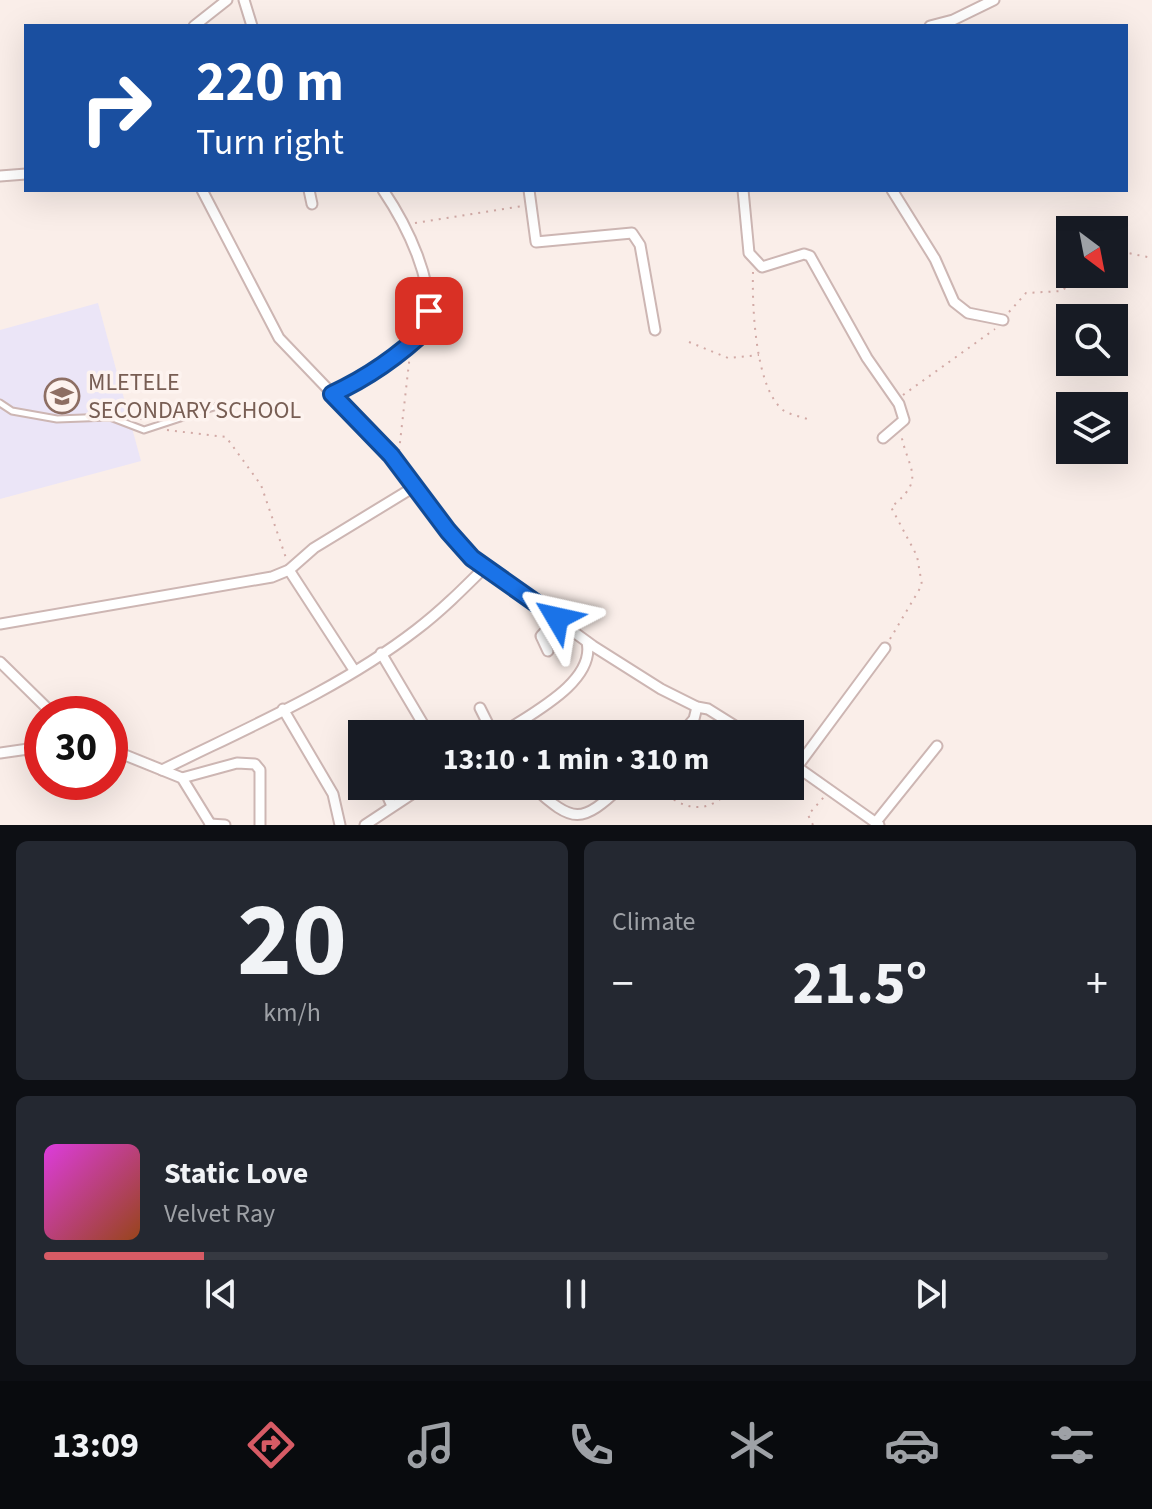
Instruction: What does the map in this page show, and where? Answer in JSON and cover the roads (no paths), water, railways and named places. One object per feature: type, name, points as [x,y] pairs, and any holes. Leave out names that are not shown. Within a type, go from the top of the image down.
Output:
[{"type":"street","points":[[197,24],[227,0]]},
{"type":"street","points":[[244,0],[251,24]]},
{"type":"street","points":[[938,24],[994,0]]},
{"type":"street","points":[[0,176],[24,174]]},
{"type":"street","points":[[203,192],[279,338],[397,463],[448,531],[485,567],[587,642],[697,707],[708,709],[726,720]]},
{"type":"street","points":[[309,192],[312,204]]},
{"type":"street","points":[[332,394],[366,378],[429,327],[418,260],[404,225],[384,192]]},
{"type":"street","points":[[529,192],[533,239],[542,244],[627,231],[632,233],[640,245],[655,330]]},
{"type":"street","points":[[743,192],[749,253],[754,262],[762,267],[804,254],[810,256],[867,358],[897,399],[905,416],[900,425],[883,438]]},
{"type":"street","points":[[893,192],[935,259],[954,302],[968,313],[1003,320]]},
{"type":"street","points":[[0,624],[272,577],[290,569],[314,548],[414,487]]},
{"type":"street","points":[[162,770],[354,670],[415,631],[485,567]]},
{"type":"street","points":[[290,569],[354,670]]},
{"type":"street","points":[[548,651],[541,636],[557,618]]},
{"type":"street","points":[[520,720],[577,679],[588,663],[587,642]]},
{"type":"street","points":[[804,751],[885,648]]},
{"type":"street","points":[[381,653],[420,720]]},
{"type":"street","points":[[0,662],[35,696]]},
{"type":"street","points":[[693,720],[697,707]]},
{"type":"street","points":[[480,708],[486,720]]},
{"type":"street","points":[[283,709],[333,794],[340,825]]},
{"type":"street","points":[[804,772],[878,824],[937,746]]},
{"type":"street","points":[[0,753],[24,750]]},
{"type":"street","points":[[128,756],[182,778],[237,763],[255,764],[260,770],[260,825]]},
{"type":"street","points":[[182,778],[207,823],[225,825]]},
{"type":"street","points":[[389,800],[392,806]]},
{"type":"street","points":[[365,825],[402,800]]},
{"type":"street","points":[[548,800],[560,811],[581,816],[595,811],[607,800]]},
{"type":"lane","points":[[0,403],[12,411],[57,419],[110,417],[140,429],[158,428],[220,405]]},
{"type":"place","name":"MLETELE SECONDARY SCHOOL","points":[[62,396]]}]
